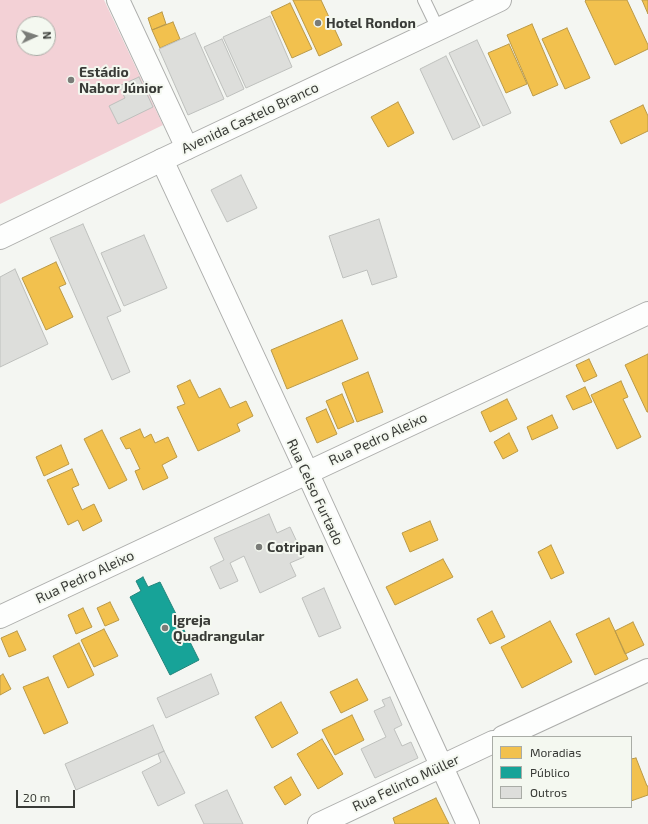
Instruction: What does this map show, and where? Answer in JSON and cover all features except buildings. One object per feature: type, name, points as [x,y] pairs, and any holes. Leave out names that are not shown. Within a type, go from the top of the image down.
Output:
[{"type":"main road","points":[[118,0],[187,148]]},
{"type":"main road","name":"Avenida Castelo Branco","points":[[0,238],[500,0]]},
{"type":"main road","name":"Rua Celso Furtado","points":[[162,160],[468,824]]},
{"type":"main road","name":"Rua Pedro Aleixo","points":[[0,617],[648,313]]},
{"type":"main road","points":[[505,736],[648,670]]},
{"type":"main road","name":"Rua Felinto Müller","points":[[319,824],[492,742]]},
{"type":"lane","points":[[424,0],[438,29]]},
{"type":"shaded area","name":"Estádio Nabor Júnior","points":[[0,0],[104,0],[163,125],[0,204]]},
{"type":"place","name":"Hotel Rondon","points":[[318,23]]},
{"type":"place","name":"Estádio Nabor Júnior","points":[[71,80]]},
{"type":"place","name":"Cotripan","points":[[259,547]]},
{"type":"place","name":"Igreja Quadrangular","points":[[165,628]]}]
